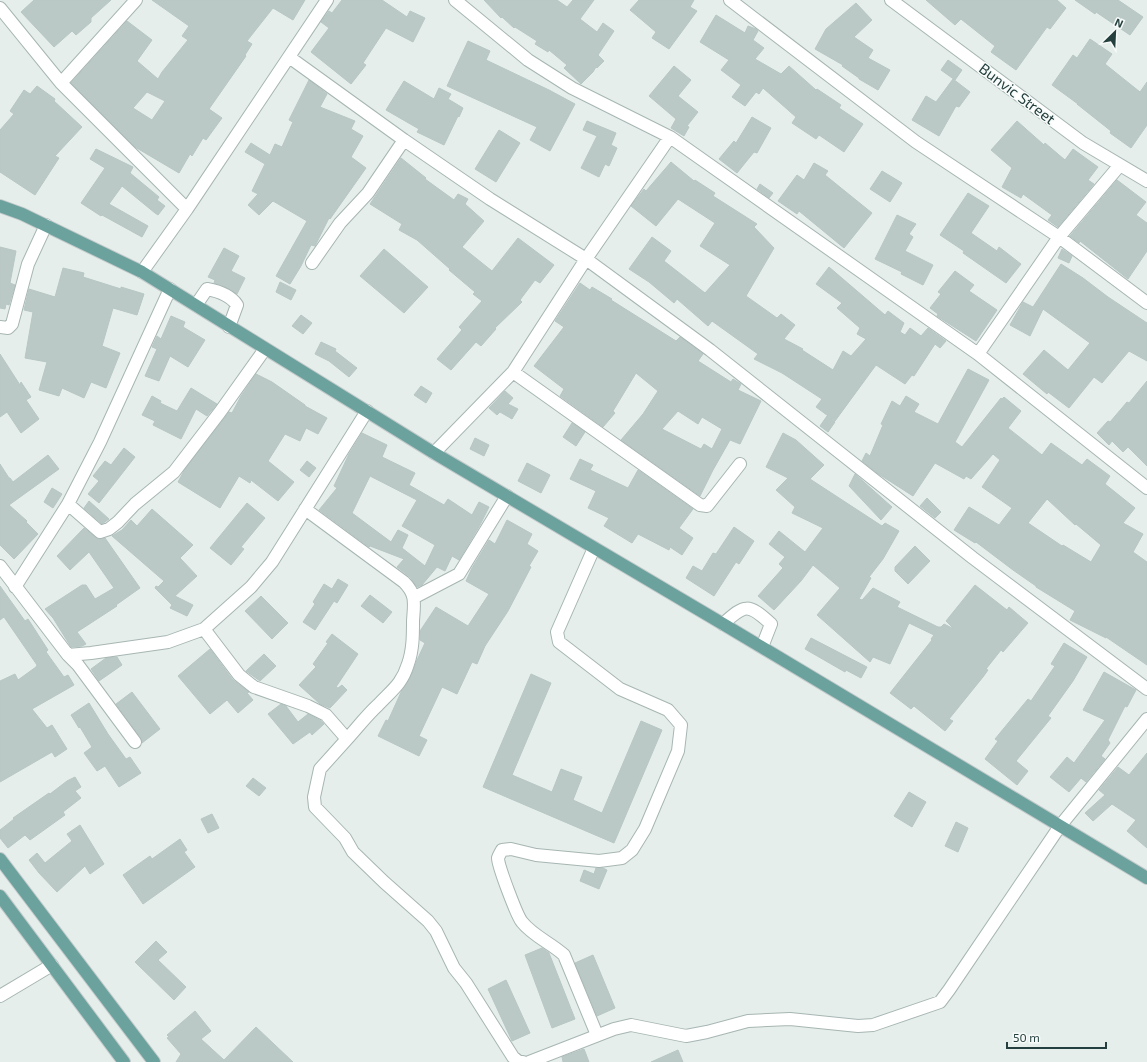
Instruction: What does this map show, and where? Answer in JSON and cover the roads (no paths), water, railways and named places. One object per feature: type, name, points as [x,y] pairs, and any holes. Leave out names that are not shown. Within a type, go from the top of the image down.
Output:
[{"type":"main road","points":[[0,206],[46,225],[142,272],[434,453],[762,647],[1147,878]]},
{"type":"main road","points":[[0,859],[154,1062]]},
{"type":"main road","points":[[0,896],[124,1062]]},
{"type":"street","points":[[61,83],[136,0]]},
{"type":"street","points":[[142,272],[187,209],[327,0]]},
{"type":"street","points":[[455,0],[528,60],[572,88],[670,137],[978,354],[1147,488]]},
{"type":"street","points":[[730,0],[916,142],[1059,237],[1147,303]]},
{"type":"street","name":"Bunvic Street","points":[[891,0],[1083,143],[1147,181]]},
{"type":"street","points":[[0,8],[61,83],[187,209]]},
{"type":"street","points":[[289,57],[404,140],[490,199],[586,259],[710,350],[973,558],[1147,689]]},
{"type":"street","points":[[434,453],[514,372],[586,259],[670,137]]},
{"type":"street","points":[[312,263],[340,223],[368,193],[404,140]]},
{"type":"street","points":[[978,354],[1059,237],[1120,165]]},
{"type":"street","points":[[0,327],[8,328],[12,324],[28,264],[46,225]]},
{"type":"street","points":[[15,587],[68,504],[100,442],[170,289]]},
{"type":"street","points":[[196,305],[207,289],[216,291],[234,301],[237,305],[229,327]]},
{"type":"street","points":[[68,504],[100,532],[109,529],[118,522],[135,504],[174,472],[220,412],[265,349]]},
{"type":"street","points":[[514,372],[700,505],[707,506],[740,464]]},
{"type":"street","points":[[68,655],[168,642],[204,629],[229,608],[255,582],[272,562],[367,411]]},
{"type":"street","points":[[415,598],[459,574],[507,496]]},
{"type":"street","points":[[306,509],[404,582],[411,589],[415,598],[412,645],[403,676],[396,688],[378,704],[320,769],[314,797],[314,807],[345,838],[353,852],[428,921],[436,931],[454,968],[466,983],[513,1057],[520,1062],[523,1062]]},
{"type":"street","points":[[594,548],[557,632],[559,642],[620,689],[668,710],[681,725],[678,751],[645,830],[632,850],[622,858],[599,861],[536,855],[511,849],[502,850],[498,857],[500,869],[521,921],[535,935],[554,946],[564,955],[597,1036]]},
{"type":"street","points":[[0,566],[68,655],[78,665],[135,742]]},
{"type":"street","points":[[723,624],[739,609],[747,608],[761,615],[771,624],[762,647]]},
{"type":"street","points":[[204,629],[239,675],[254,687],[308,706],[326,715],[347,739]]},
{"type":"street","points":[[78,665],[91,653]]},
{"type":"street","points":[[529,1062],[614,1029],[631,1025],[686,1036],[748,1021],[790,1019],[858,1026],[873,1025],[940,1002],[1060,826],[1147,719]]},
{"type":"street","points":[[0,996],[52,965]]}]
